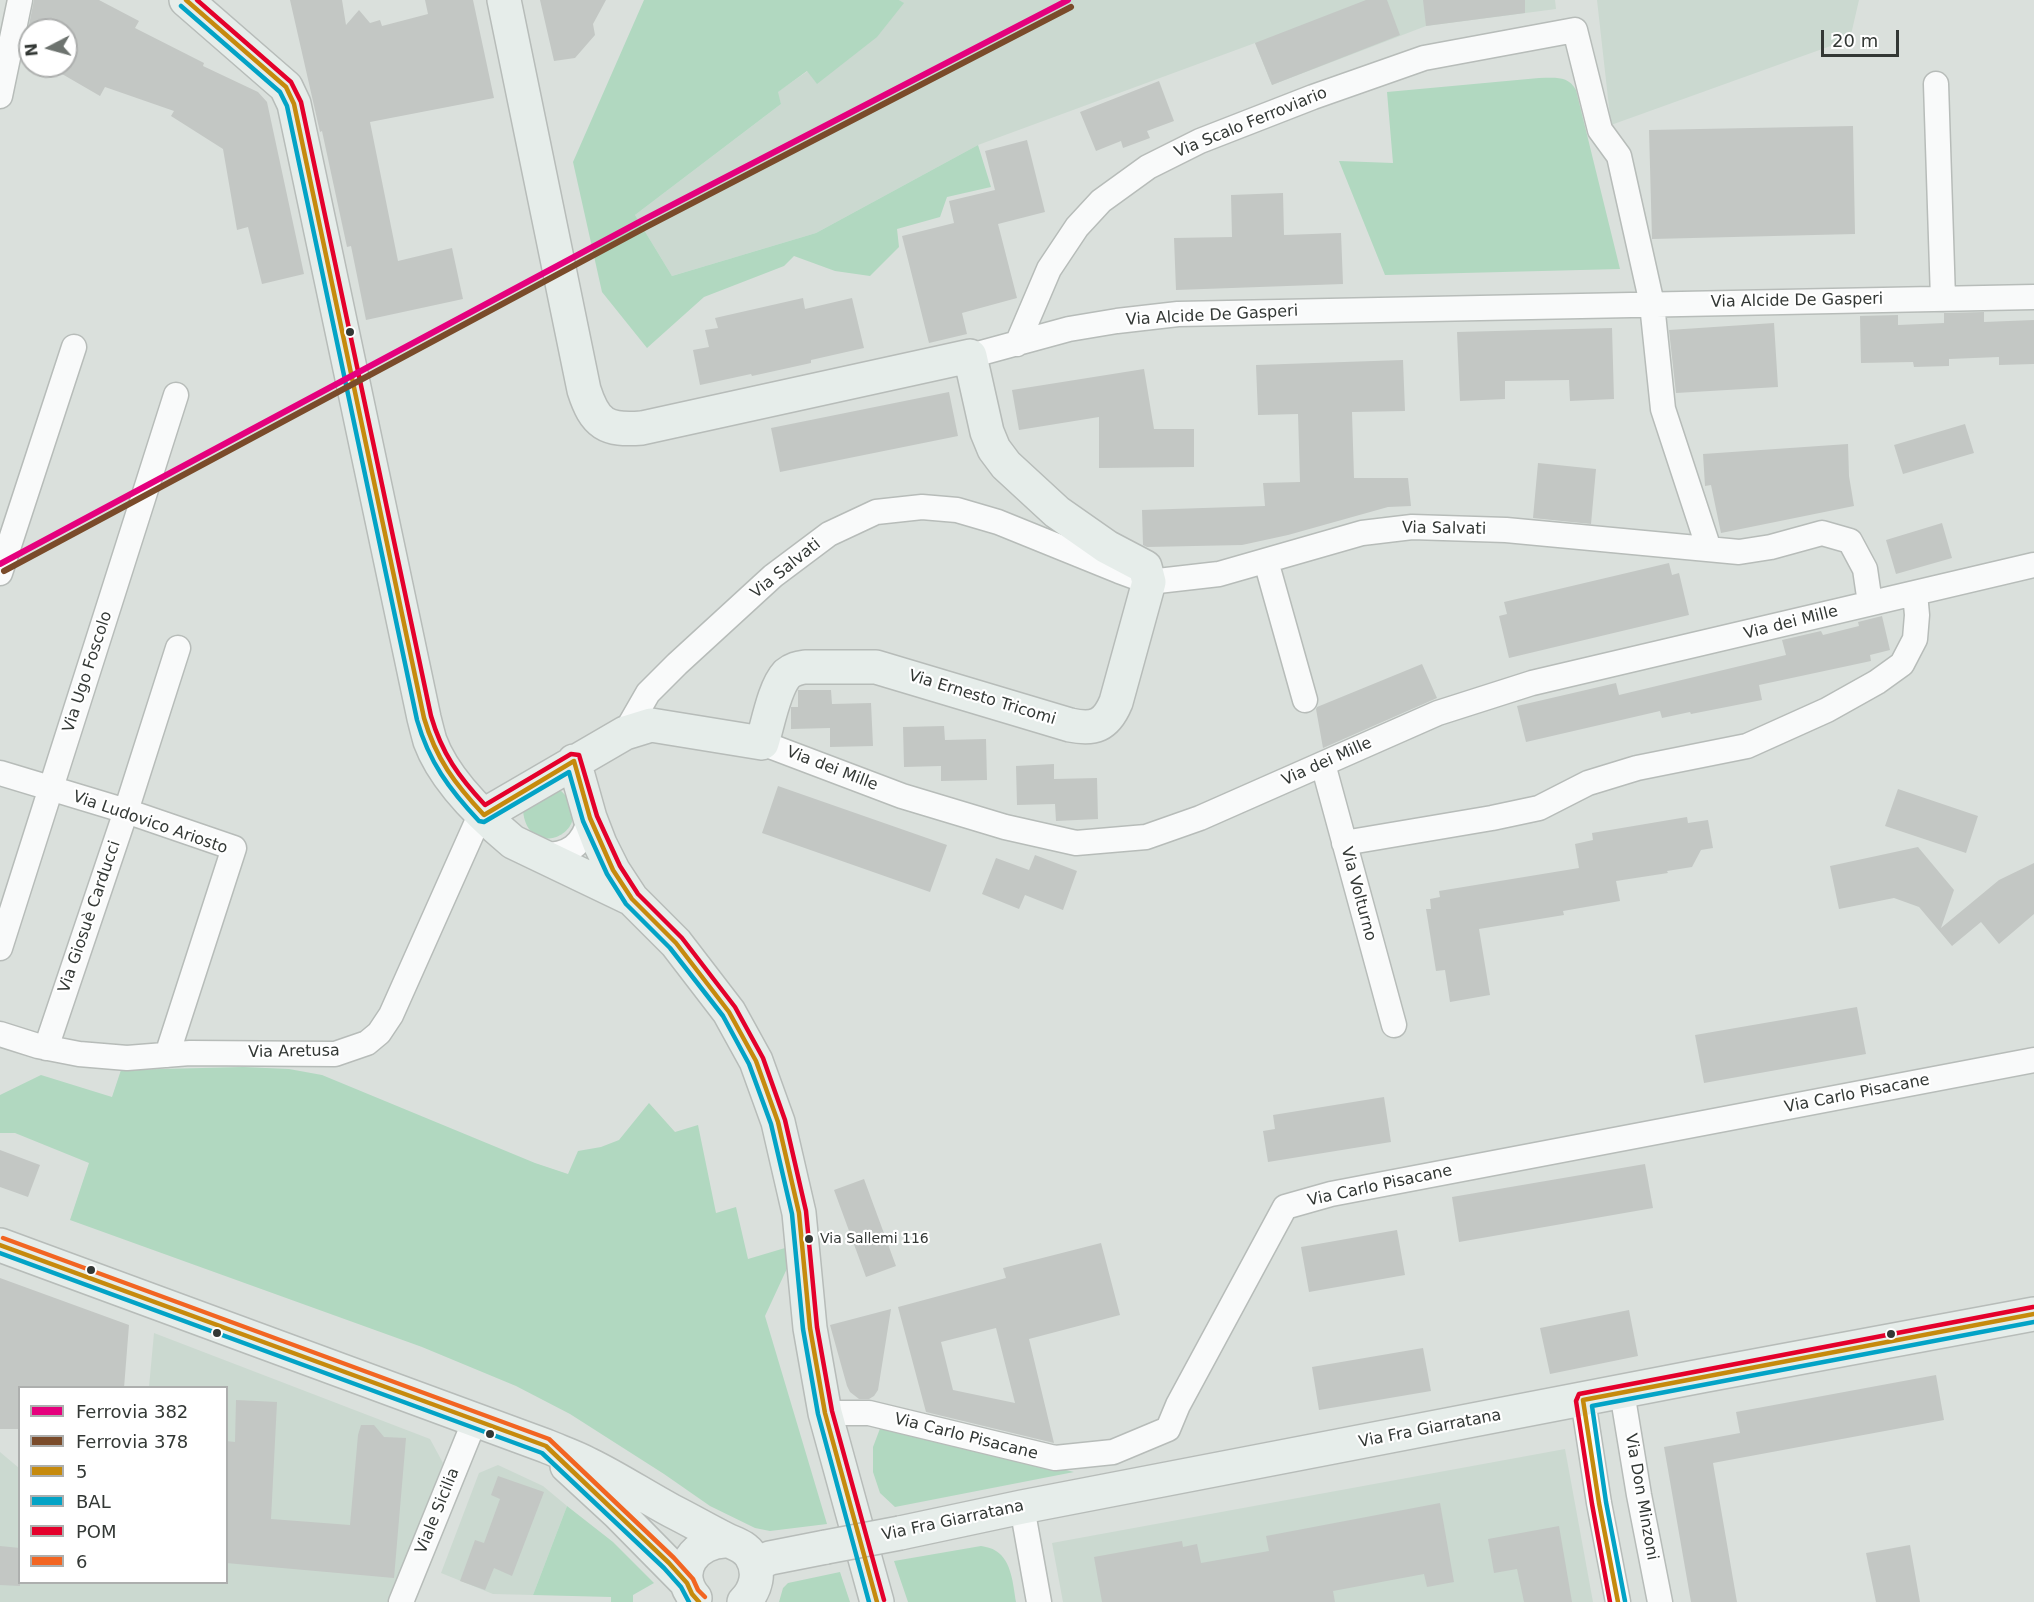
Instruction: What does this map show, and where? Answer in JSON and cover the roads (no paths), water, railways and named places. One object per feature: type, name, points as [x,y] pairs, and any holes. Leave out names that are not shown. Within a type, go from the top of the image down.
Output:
[{"type":"street","points":[[0,96],[20,0]]},
{"type":"street","points":[[186,0],[286,87],[294,104],[430,742],[442,766],[461,790],[513,842],[632,899]]},
{"type":"street","name":"Via Alcide De Gasperi","points":[[504,0],[584,390],[591,412],[605,424],[621,430],[642,429],[970,356],[1069,329],[1178,314],[2034,297]]},
{"type":"street","name":"Via Scalo Ferroviario","points":[[1017,344],[1049,269],[1077,227],[1101,201],[1148,167],[1200,141],[1313,97],[1424,58],[1575,30],[1600,130],[1619,156],[1652,304]]},
{"type":"street","points":[[1936,84],[1943,299]]},
{"type":"street","points":[[1652,304],[1663,409],[1709,549]]},
{"type":"street","points":[[0,573],[5,540],[74,347]]},
{"type":"street","points":[[970,356],[987,432],[994,449],[1006,465],[1057,513],[1107,548],[1145,567],[1149,582]]},
{"type":"street","name":"Via Ugo Foscolo","points":[[0,948],[176,395]]},
{"type":"street","name":"Via Salvati","points":[[625,733],[648,693],[773,576],[829,534],[876,512],[922,507],[957,510],[998,522],[1149,582],[1219,574],[1362,533],[1412,527],[1506,530],[1739,552],[1771,547],[1822,534],[1850,541],[1865,569],[1870,603]]},
{"type":"street","points":[[1266,561],[1305,700]]},
{"type":"street","name":"Via dei Mille","points":[[625,733],[651,725],[762,743],[902,796],[1005,827],[1076,843],[1146,837],[1200,818],[1438,713],[1532,683],[2034,565]]},
{"type":"street","name":"Via Ernesto Tricomi","points":[[762,743],[782,681],[795,669],[805,667],[876,667],[1070,725],[1096,726],[1105,721],[1116,702],[1149,582]]},
{"type":"street","points":[[1344,843],[1539,808],[1588,783],[1637,768],[1747,746],[1827,710],[1877,682],[1902,664],[1915,639],[1917,615],[1915,593]]},
{"type":"street","name":"Via Giosuè Carducci","points":[[46,1048],[126,812],[178,648]]},
{"type":"street","points":[[484,815],[625,733]]},
{"type":"street","points":[[574,761],[590,818],[604,852],[632,899],[676,943],[729,1012],[756,1061],[778,1122],[799,1213],[810,1328],[825,1413],[877,1602]]},
{"type":"street","name":"Via Volturno","points":[[1323,764],[1394,1024]]},
{"type":"street","name":"Via Ludovico Ariosto","points":[[0,774],[234,848],[167,1054]]},
{"type":"street","name":"Via Aretusa","points":[[0,1034],[46,1048],[79,1054],[128,1058],[200,1053],[335,1054],[367,1043],[379,1033],[391,1015],[477,822],[484,815]]},
{"type":"street","points":[[540,855],[554,856],[567,852],[578,844],[587,832],[590,818]]},
{"type":"street","name":"Via Carlo Pisacane","points":[[825,1413],[869,1413],[1055,1458],[1113,1452],[1168,1429],[1285,1207],[1331,1194],[2034,1060]]},
{"type":"street","points":[[0,1245],[546,1446],[589,1464],[727,1541]]},
{"type":"street","name":"Via Fra Giarratana","points":[[753,1588],[770,1558],[1022,1507],[2034,1314]]},
{"type":"street","name":"Via Don Minzoni","points":[[1622,1392],[1660,1602]]},
{"type":"street","points":[[1583,1400],[1599,1503],[1618,1602]]},
{"type":"street","name":"Viale Sicilia","points":[[401,1602],[475,1420]]},
{"type":"street","points":[[546,1446],[619,1514],[693,1593]]},
{"type":"street","points":[[1022,1507],[1039,1602]]},
{"type":"street","points":[[693,1593],[687,1572],[690,1560],[696,1551],[717,1540],[738,1544],[746,1550],[753,1588]]},
{"type":"rail line","name":"382","points":[[0,564],[643,220],[1068,0]]},
{"type":"rail line","name":"378","points":[[4,571],[646,227],[1071,7]]},
{"type":"place","name":"Via Sallemi 116","points":[[809,1239]]}]
